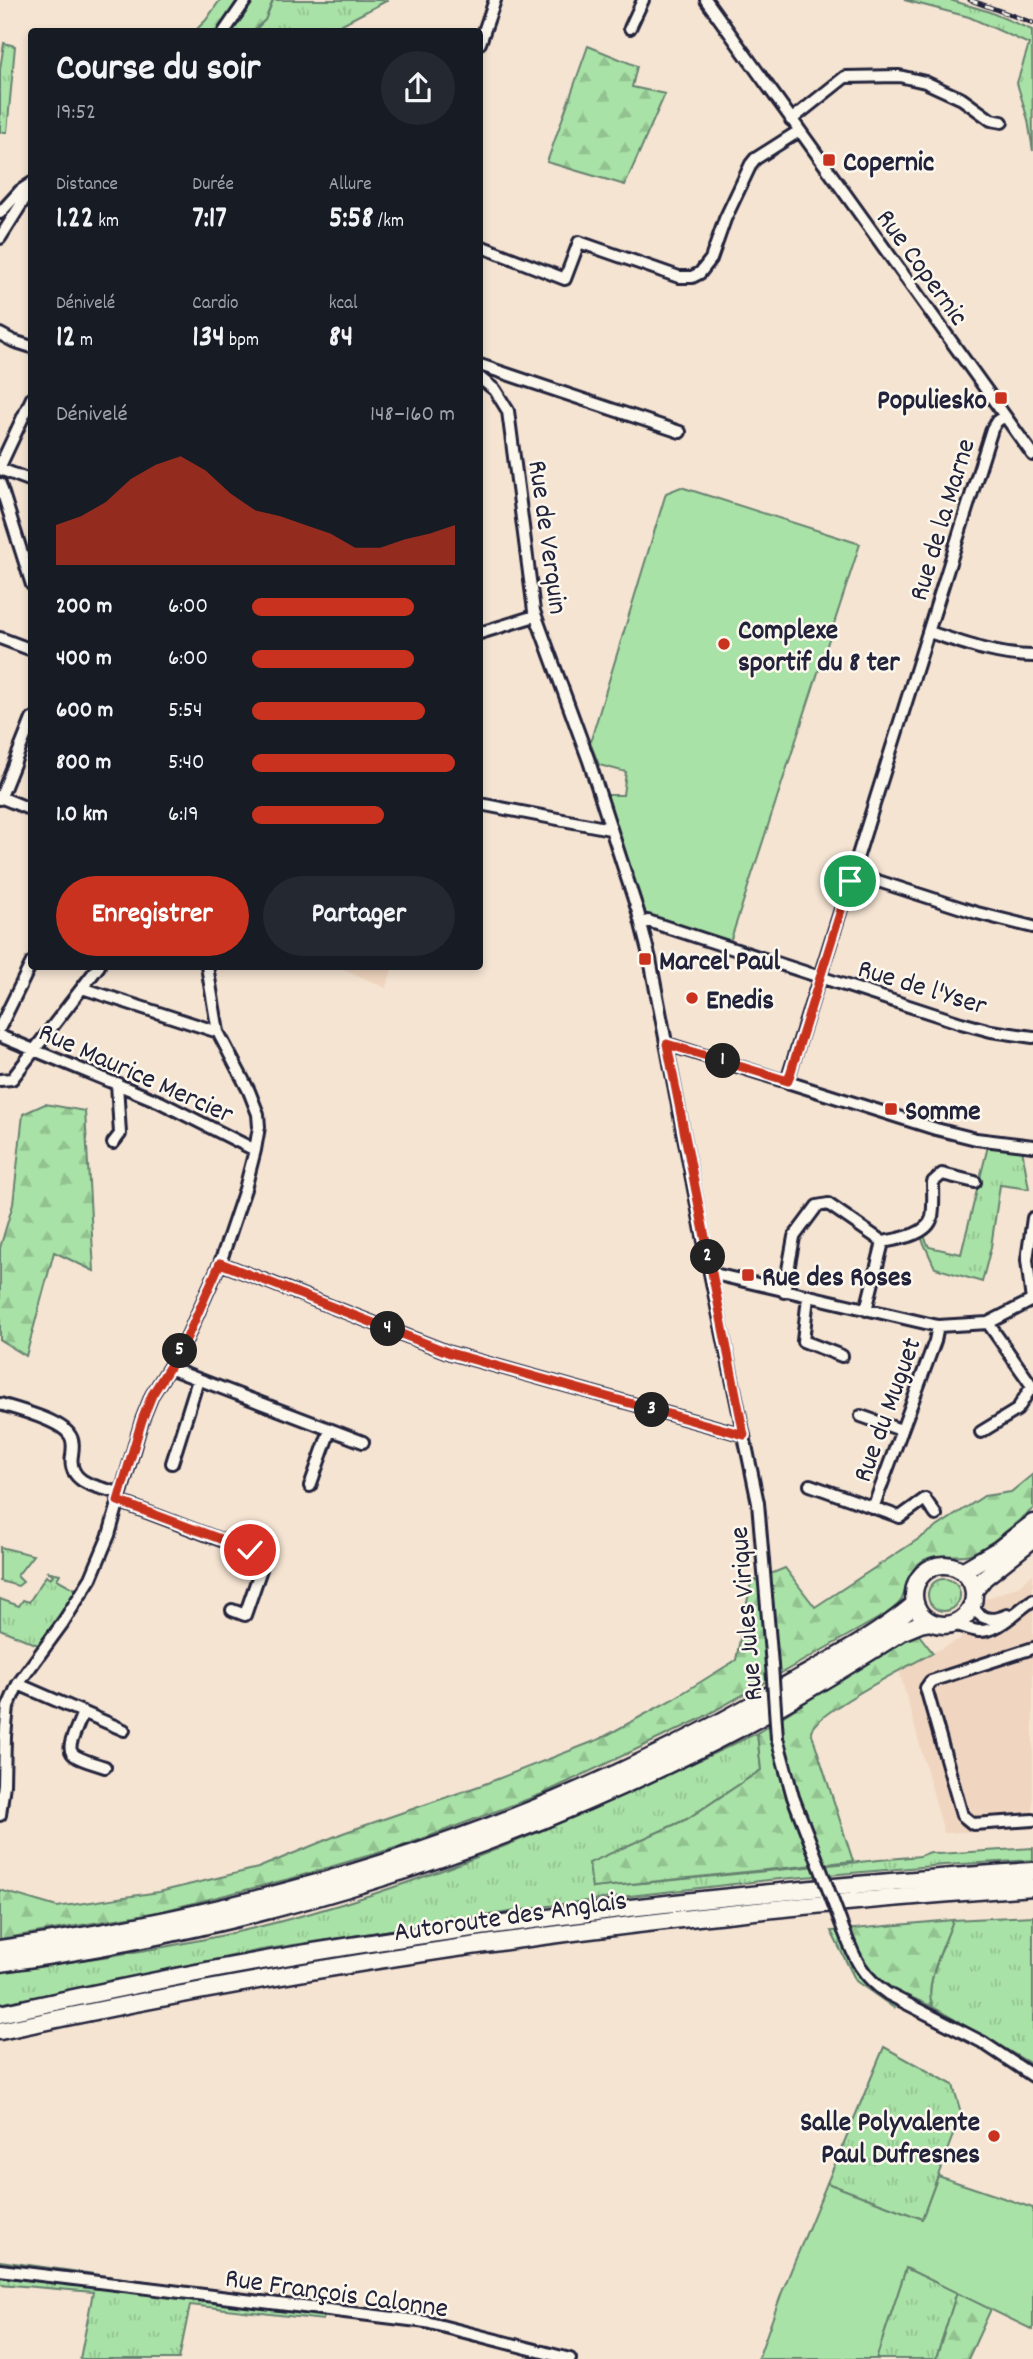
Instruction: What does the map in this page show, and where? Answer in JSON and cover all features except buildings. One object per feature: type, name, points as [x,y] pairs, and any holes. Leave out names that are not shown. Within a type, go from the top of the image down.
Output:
[{"type":"highway","points":[[962,1571],[998,1550],[1033,1523]]},
{"type":"highway","points":[[0,1963],[66,1954],[197,1929],[289,1907],[449,1857],[543,1821],[646,1775],[745,1726],[903,1631],[931,1622],[951,1624],[968,1614],[984,1578],[1033,1539]]},
{"type":"highway","points":[[931,1622],[918,1612],[915,1604],[915,1585],[926,1570],[945,1565],[962,1571],[972,1584],[973,1598]]},
{"type":"highway","points":[[0,1949],[192,1916],[285,1893],[459,1838],[642,1762],[740,1711],[840,1654],[915,1604]]},
{"type":"highway","name":"Autoroute des Anglais","points":[[0,2014],[300,1954],[529,1920],[684,1901],[1033,1871]]},
{"type":"highway","name":"Autoroute des Anglais","points":[[0,2031],[111,2006],[307,1970],[513,1938],[896,1896],[1033,1887]]},
{"type":"street","points":[[227,28],[246,0]]},
{"type":"street","points":[[483,34],[495,0]]},
{"type":"street","points":[[630,28],[643,0]]},
{"type":"street","name":"Rue Copernic","points":[[706,0],[1033,454]]},
{"type":"street","points":[[791,120],[845,77],[899,76],[925,82],[962,99],[991,120],[1002,122]]},
{"type":"street","points":[[483,247],[565,279],[579,242],[679,277],[692,277],[700,273],[711,259],[751,164],[799,131]]},
{"type":"street","points":[[0,213],[20,191],[28,187]]},
{"type":"street","points":[[0,238],[28,192]]},
{"type":"street","points":[[0,334],[28,346]]},
{"type":"street","points":[[483,366],[680,432]]},
{"type":"street","name":"Rue de Verquin","points":[[483,381],[495,390],[508,411],[535,616],[589,761],[641,923]]},
{"type":"street","points":[[28,407],[0,467],[28,479]]},
{"type":"street","name":"Rue de la Marne","points":[[788,1081],[992,429],[997,421],[1005,416]]},
{"type":"street","points":[[0,484],[28,572]]},
{"type":"street","points":[[483,632],[535,616]]},
{"type":"street","points":[[929,632],[1003,654],[1033,656]]},
{"type":"street","points":[[0,638],[28,648]]},
{"type":"street","points":[[28,729],[0,797],[28,808]]},
{"type":"street","points":[[483,805],[610,829]]},
{"type":"street","points":[[853,873],[977,913],[1033,927]]},
{"type":"street","name":"Rue de l'Yser","points":[[641,923],[648,921],[961,1023],[991,1031],[1033,1037]]},
{"type":"street","name":"Rue Jules Virique","points":[[641,923],[758,1503],[776,1738],[793,1797],[858,1964],[875,1985],[982,2042],[1033,2076]]},
{"type":"street","points":[[0,1027],[28,970]]},
{"type":"street","points":[[0,1080],[9,1081],[16,1074],[96,970]]},
{"type":"street","points":[[0,1815],[8,1707],[18,1684],[62,1624],[91,1578],[109,1535],[142,1420],[152,1395],[185,1342],[220,1263],[255,1150],[258,1114],[218,1032],[208,970]]},
{"type":"street","points":[[82,988],[218,1032]]},
{"type":"street","name":"Rue Maurice Mercier","points":[[0,1036],[160,1102],[255,1150]]},
{"type":"street","points":[[667,1044],[936,1129],[976,1139],[1033,1146]]},
{"type":"street","points":[[113,1143],[120,1134],[117,1083]]},
{"type":"street","points":[[784,1292],[794,1237],[817,1206],[828,1204],[883,1242],[902,1239],[924,1228],[931,1220],[933,1182],[942,1174],[975,1182]]},
{"type":"street","points":[[710,1273],[937,1326],[988,1323],[1032,1301],[1027,1260],[1033,1218]]},
{"type":"street","points":[[866,1310],[883,1242]]},
{"type":"street","points":[[220,1263],[450,1353],[744,1435]]},
{"type":"street","points":[[808,1297],[803,1341],[842,1356]]},
{"type":"street","points":[[981,1432],[1017,1410],[1032,1386],[988,1323]]},
{"type":"street","name":"Rue du Muguet","points":[[873,1508],[935,1341],[937,1326]]},
{"type":"street","points":[[169,1368],[363,1442]]},
{"type":"street","points":[[172,1463],[198,1380]]},
{"type":"street","points":[[0,1404],[31,1414],[65,1430],[72,1441],[71,1468],[80,1480],[250,1550],[258,1557],[261,1569],[245,1615],[232,1611]]},
{"type":"street","points":[[861,1416],[901,1430]]},
{"type":"street","points":[[310,1486],[330,1430]]},
{"type":"street","points":[[810,1485],[900,1517],[925,1499],[936,1515]]},
{"type":"street","points":[[973,1598],[983,1618],[991,1620],[1033,1608]]},
{"type":"street","points":[[951,1624],[981,1631],[1003,1623],[1033,1600]]},
{"type":"street","points":[[1033,1648],[931,1681],[926,1688],[962,1815],[973,1824],[1033,1820]]},
{"type":"street","points":[[18,1684],[124,1730]]},
{"type":"street","points":[[83,1712],[70,1750],[77,1759],[105,1767]]},
{"type":"street","name":"Rue François Calonne","points":[[0,2270],[426,2322],[570,2359]]},
{"type":"shaded area","points":[[346,970],[392,970],[386,988]]},
{"type":"shaded area","points":[[1033,1574],[1033,1828],[944,1833],[899,1670],[960,1639],[983,1600],[1018,1586]]},
{"type":"green space","points":[[220,0],[273,0],[265,20],[256,28],[198,28]]},
{"type":"green space","points":[[273,0],[388,0],[335,28],[257,28],[265,20]]},
{"type":"green space","points":[[904,0],[950,0],[987,11],[1032,30],[1033,151],[1028,120],[1017,83],[1029,44],[969,17]]},
{"type":"green space","points":[[4,43],[15,46],[7,132],[0,132],[0,69]]},
{"type":"green space","points":[[588,46],[637,66],[632,87],[665,94],[625,185],[547,162]]},
{"type":"green space","name":"Complexe sportif du 8 ter","points":[[681,487],[860,544],[730,942],[646,914],[605,795],[623,795],[626,772],[599,765],[590,743],[666,493]]},
{"type":"green space","points":[[45,1104],[85,1111],[94,1271],[54,1252],[26,1356],[0,1340],[0,1248],[13,1204],[23,1114]]},
{"type":"green space","points":[[988,1146],[1022,1149],[1029,1189],[1000,1185],[991,1247],[982,1282],[935,1268],[921,1237],[924,1236],[929,1247],[961,1254]]},
{"type":"green space","points":[[1033,1474],[1033,1509],[983,1548],[965,1555],[943,1555],[922,1561],[911,1574],[901,1601],[886,1614],[698,1720],[542,1794],[408,1844],[293,1878],[158,1912],[0,1939],[0,1890],[57,1907],[159,1892],[258,1868],[343,1833],[482,1785],[600,1739],[736,1660],[751,1582],[785,1568],[815,1607],[984,1496],[1011,1492]]},
{"type":"green space","points":[[0,1547],[33,1555],[17,1576],[23,1582],[18,1586],[0,1581]]},
{"type":"green space","points":[[46,1571],[60,1574],[57,1579],[77,1590],[38,1645],[0,1629],[0,1599],[19,1606],[23,1600],[29,1602],[46,1576],[50,1579],[53,1575]]},
{"type":"green space","points":[[944,1579],[955,1584],[960,1595],[955,1606],[944,1611],[933,1606],[928,1595],[933,1584]]},
{"type":"green space","points":[[919,1635],[933,1653],[846,1701],[829,1712],[811,1731],[853,1861],[592,1888],[589,1863],[687,1819],[761,1770],[757,1733],[900,1642]]},
{"type":"green space","points":[[757,1733],[761,1770],[687,1819],[590,1863],[592,1888],[920,1856],[930,1852],[938,1854],[1033,1848],[1033,1860],[769,1880],[569,1903],[261,1950],[0,2004],[0,1972],[125,1954],[219,1936],[316,1912],[381,1892],[571,1818]]},
{"type":"green space","points":[[1033,1916],[1033,2065],[933,2007],[930,1988],[953,1920]]},
{"type":"green space","points":[[953,1920],[933,1976],[930,1998],[933,2007],[906,1995],[894,2008],[856,1981],[831,1931]]},
{"type":"green space","points":[[884,2047],[953,2085],[961,2113],[922,2219],[827,2183]]},
{"type":"green space","points":[[938,2176],[1033,2208],[1033,2330],[906,2268],[876,2359],[758,2359],[782,2292],[827,2183],[922,2219]]},
{"type":"green space","points":[[0,2261],[326,2306],[323,2320],[190,2305],[179,2359],[80,2359],[93,2292],[0,2284]]},
{"type":"green space","points":[[906,2268],[957,2292],[936,2359],[876,2359]]},
{"type":"green space","points":[[957,2292],[991,2309],[968,2359],[936,2359]]},
{"type":"railway","points":[[970,0],[1033,23]]},
{"type":"place","name":"Copernic","points":[[829,160]]},
{"type":"place","name":"Populiesko","points":[[1001,398]]},
{"type":"place","name":"Complexe sportif du 8 ter","points":[[724,644]]},
{"type":"place","name":"Marcel Paul","points":[[645,959]]},
{"type":"place","name":"Enedis","points":[[692,998]]},
{"type":"place","name":"Somme","points":[[891,1109]]},
{"type":"place","name":"Rue des Roses","points":[[748,1275]]},
{"type":"place","name":"Salle Polyvalente Paul Dufresnes","points":[[994,2136]]},
{"type":"route","points":[[250,1550],[118,1501],[152,1395],[185,1342],[220,1263],[450,1353],[744,1435],[667,1044],[788,1081],[850,881]]}]
